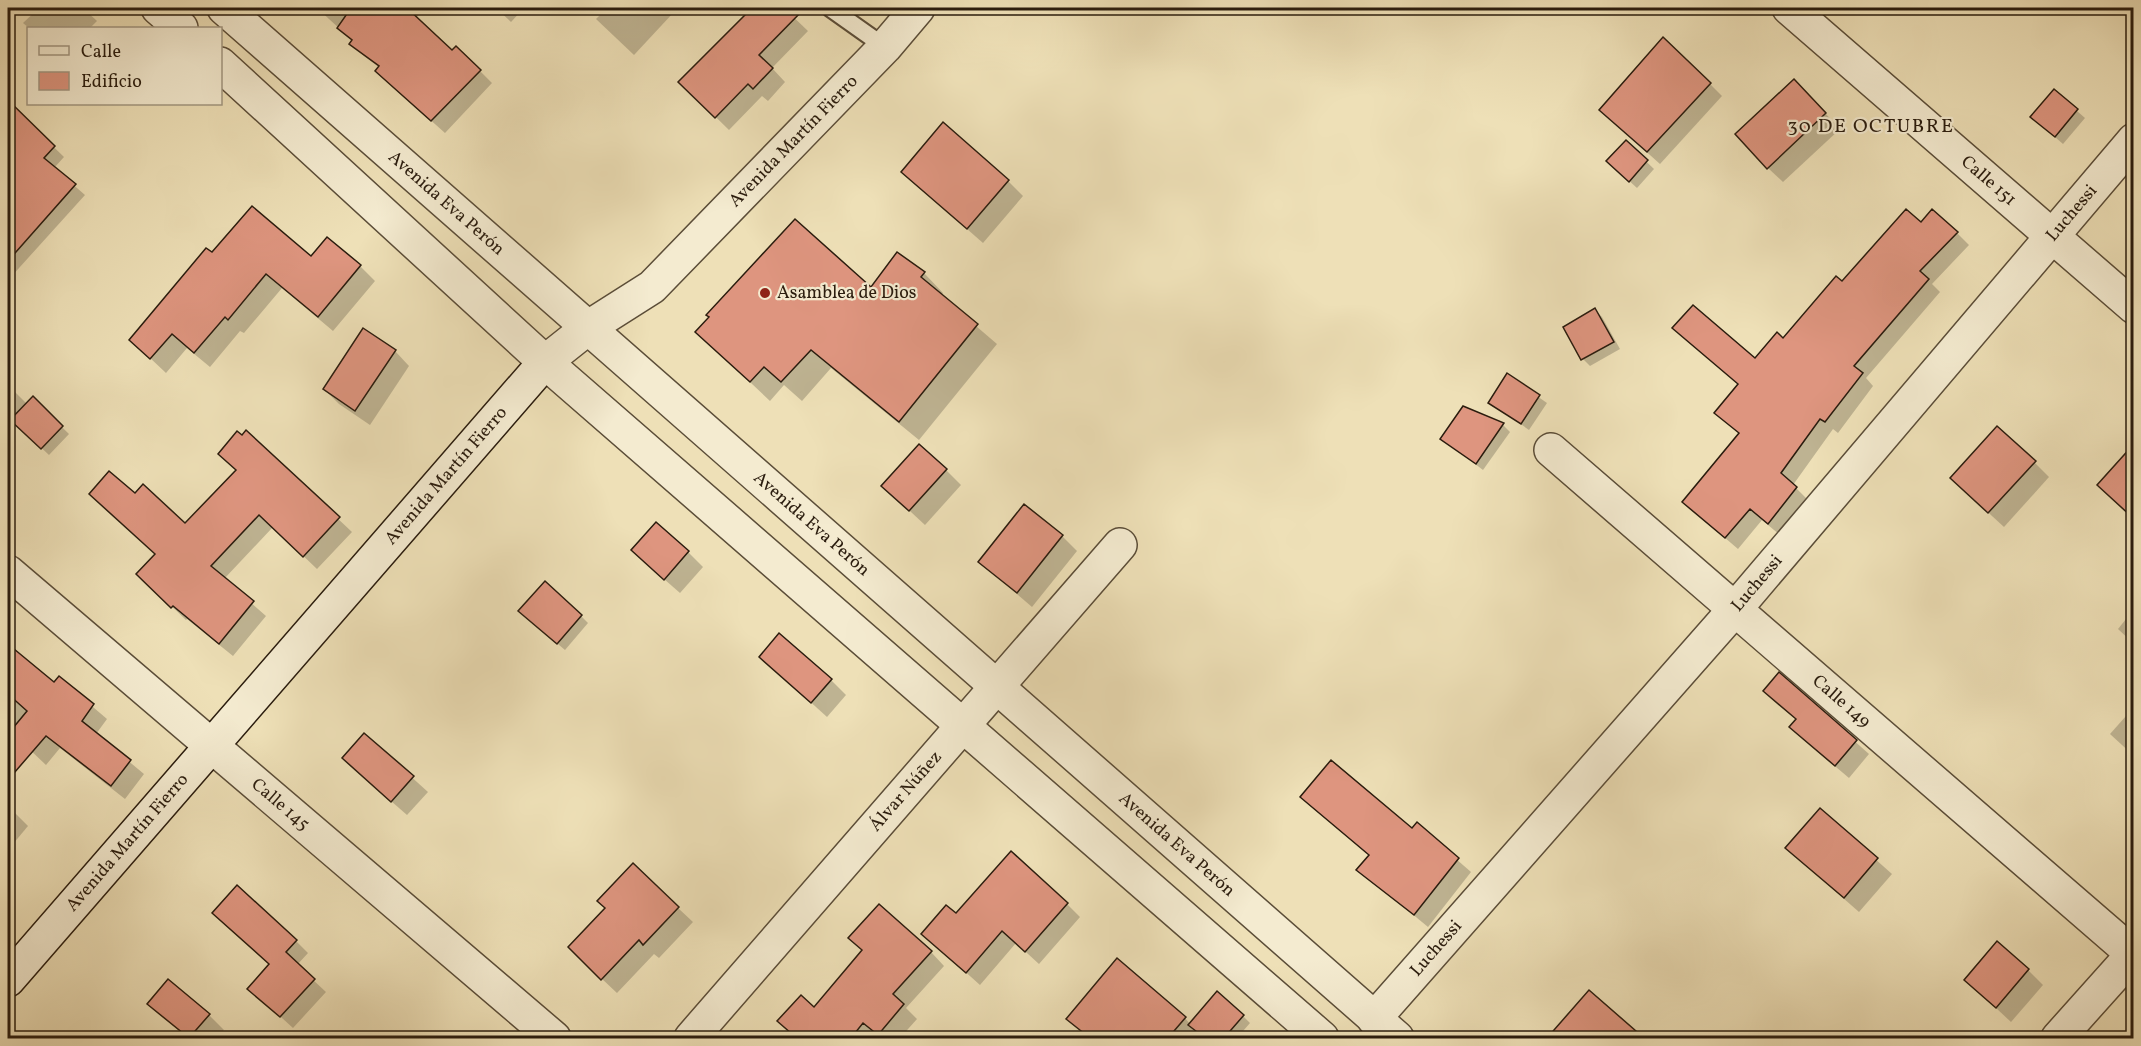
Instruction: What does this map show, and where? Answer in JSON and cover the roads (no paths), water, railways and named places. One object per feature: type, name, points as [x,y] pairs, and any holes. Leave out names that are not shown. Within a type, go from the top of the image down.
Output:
[{"type":"street","points":[[158,8],[180,27]]},
{"type":"street","name":"Avenida Eva Perón","points":[[224,8],[998,685],[1386,1029]]},
{"type":"street","name":"Avenida Martín Fierro","points":[[8,980],[545,362],[590,327],[652,287],[885,47],[918,8]]},
{"type":"street","name":"Calle 151","points":[[1789,8],[2133,307]]},
{"type":"street","points":[[222,66],[545,362],[1322,1038]]},
{"type":"street","name":"Luchessi","points":[[1386,1029],[1736,608],[2133,140]]},
{"type":"street","name":"Calle 149","points":[[1551,450],[2133,953]]},
{"type":"street","name":"Álvar Núñez","points":[[691,1038],[1120,544]]},
{"type":"street","name":"Calle 145","points":[[8,572],[554,1038]]},
{"type":"street","points":[[2058,1038],[2133,953]]},
{"type":"lane","points":[[830,8],[885,47]]},
{"type":"place","name":"Asamblea de Dios","points":[[765,293]]},
{"type":"district","name":"30 DE OCTUBRE","points":[[1871,127]]}]
